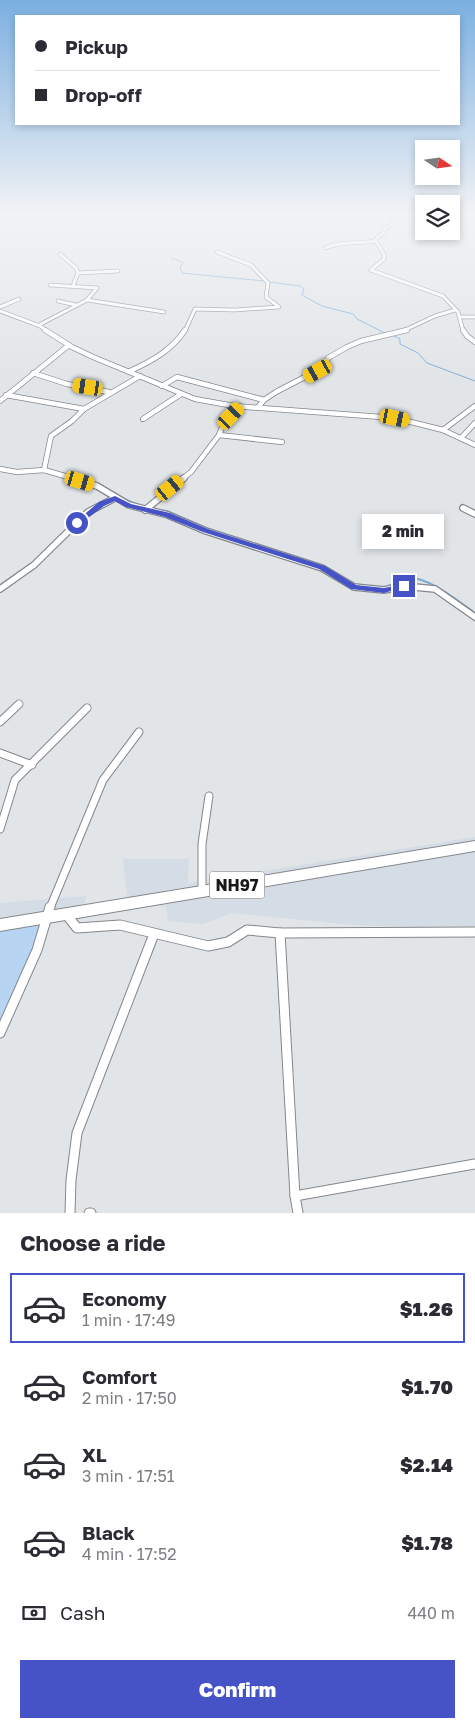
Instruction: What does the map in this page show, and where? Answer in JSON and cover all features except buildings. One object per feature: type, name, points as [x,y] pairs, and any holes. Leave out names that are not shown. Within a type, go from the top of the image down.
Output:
[{"type":"highway","name":"NH97","points":[[0,925],[475,846]]},
{"type":"street","points":[[73,286],[78,273],[77,270]]},
{"type":"street","points":[[130,371],[147,363],[180,340],[189,325],[195,309],[235,310],[279,307],[266,297],[268,283],[255,270]]},
{"type":"street","points":[[371,270],[450,300],[459,316],[462,330],[466,337],[475,342]]},
{"type":"street","points":[[78,273],[118,271]]},
{"type":"street","points":[[39,326],[87,300],[97,288],[50,285]]},
{"type":"street","points":[[0,309],[19,299]]},
{"type":"street","points":[[87,300],[123,304],[164,312]]},
{"type":"street","points":[[58,302],[76,305]]},
{"type":"street","points":[[0,309],[39,326],[93,357],[181,394],[219,404],[395,418],[442,430],[475,444]]},
{"type":"street","points":[[258,407],[264,400],[324,367],[328,358],[347,347],[361,341],[406,330],[435,316],[455,310]]},
{"type":"street","points":[[459,316],[475,317]]},
{"type":"street","points":[[0,401],[68,344]]},
{"type":"street","points":[[33,373],[67,384],[109,392]]},
{"type":"street","points":[[44,470],[51,436],[72,421],[84,409],[109,392],[140,376]]},
{"type":"street","points":[[162,386],[177,377],[264,400]]},
{"type":"street","points":[[143,419],[181,394]]},
{"type":"street","points":[[6,395],[84,409]]},
{"type":"street","points":[[145,510],[191,472],[219,435],[223,425],[240,406]]},
{"type":"street","points":[[442,430],[475,406]]},
{"type":"street","points":[[461,438],[475,423]]},
{"type":"street","points":[[219,435],[282,442]]},
{"type":"street","points":[[0,470],[17,472],[44,470],[97,486],[115,498],[145,510],[168,515],[206,530],[322,568],[354,587],[384,590],[404,586],[435,589],[475,617]]},
{"type":"street","points":[[0,589],[27,570],[52,548],[65,532],[107,500],[115,498]]},
{"type":"street","points":[[463,508],[475,514]]},
{"type":"street","points":[[0,722],[19,704]]},
{"type":"street","points":[[0,830],[15,780],[87,708]]},
{"type":"street","points":[[0,1033],[37,950],[46,916],[103,780],[139,732]]},
{"type":"street","points":[[0,753],[32,765]]},
{"type":"street","points":[[202,891],[201,853],[204,816],[209,796]]},
{"type":"street","points":[[65,913],[76,928],[120,925],[208,946],[228,942],[247,930],[280,933],[475,932]]},
{"type":"street","points":[[280,933],[295,1196],[298,1213]]},
{"type":"street","points":[[70,1213],[71,1180],[77,1133],[154,934]]},
{"type":"street","points":[[295,1196],[475,1164]]},
{"type":"shaded area","points":[[475,837],[475,926],[412,927],[353,925],[232,913],[203,924],[168,921],[166,906],[128,904],[123,859],[189,859],[188,883]]},
{"type":"shaded area","points":[[86,896],[83,912],[0,926],[0,903]]},
{"type":"shaded area","points":[[43,918],[31,959],[0,1027],[0,926]]},
{"type":"waterway","points":[[181,270],[182,273],[264,281]]},
{"type":"waterway","points":[[269,282],[300,286],[304,289],[302,295],[322,306],[353,314],[357,319],[385,333]]},
{"type":"waterway","points":[[392,335],[400,339],[400,344],[418,353],[427,363],[475,381]]},
{"type":"waterway","points":[[123,499],[142,506]]},
{"type":"waterway","points":[[159,510],[167,511],[196,524]]},
{"type":"waterway","points":[[388,586],[402,579],[414,578],[442,590],[475,613]]},
{"type":"route","points":[[77,523],[107,500],[115,498],[149,512],[168,515],[206,530],[322,568],[354,587],[384,590],[404,586]]}]
